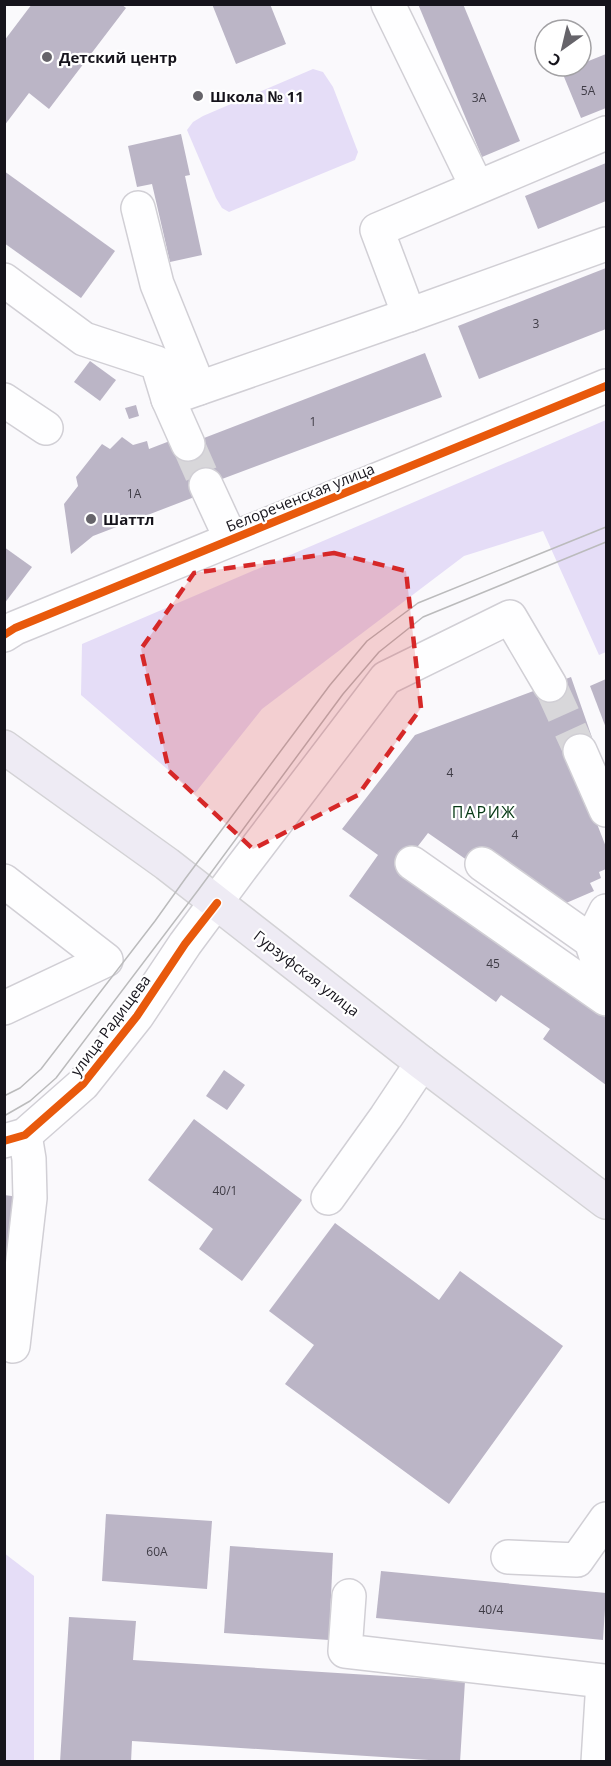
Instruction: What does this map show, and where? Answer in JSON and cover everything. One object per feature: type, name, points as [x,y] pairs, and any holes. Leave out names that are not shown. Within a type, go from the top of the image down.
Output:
[{"type":"main road","name":"Гурзуфская улица","points":[[4,747],[167,864],[422,1063],[606,1202]]},
{"type":"street","points":[[388,4],[477,187]]},
{"type":"street","points":[[409,315],[377,230],[606,133]]},
{"type":"street","points":[[138,208],[157,284],[199,388]]},
{"type":"street","points":[[168,399],[606,244]]},
{"type":"street","points":[[4,280],[84,339],[157,363],[168,399],[188,444]]},
{"type":"street","name":"Белореченская улица","points":[[4,635],[15,628],[606,386]]},
{"type":"street","points":[[4,400],[46,428]]},
{"type":"street","points":[[206,485],[231,539]]},
{"type":"street","name":"улица Радищева","points":[[15,1138],[83,1084],[137,1016],[185,944],[386,678],[510,617],[550,685]]},
{"type":"street","points":[[580,751],[604,798]]},
{"type":"street","points":[[412,862],[606,999]]},
{"type":"street","points":[[482,864],[591,941],[606,987]]},
{"type":"street","points":[[4,881],[106,960],[4,1008]]},
{"type":"street","points":[[591,941],[606,911]]},
{"type":"street","points":[[328,1198],[422,1063]]},
{"type":"street","points":[[13,1346],[30,1198],[29,1159],[15,1138]]},
{"type":"street","points":[[508,1557],[577,1560],[606,1519]]},
{"type":"street","points":[[349,1596],[345,1651],[604,1677],[598,1761]]},
{"type":"highlighted area","points":[[334,553],[406,571],[421,708],[358,795],[253,849],[169,771],[141,649],[194,573]]},
{"type":"shaded area","points":[[313,69],[323,72],[333,87],[358,152],[355,160],[229,212],[222,208],[187,130],[193,122],[203,116]]},
{"type":"shaded area","points":[[606,420],[606,652],[599,655],[543,531],[464,556],[262,709],[195,793],[81,695],[82,644]]},
{"type":"shaded area","points":[[4,1553],[34,1576],[34,1761],[5,1761]]},
{"type":"building","name":"Детский центр","points":[[32,4],[121,4],[126,8],[49,109],[29,93],[4,126],[4,41]]},
{"type":"building","points":[[212,4],[270,4],[286,44],[236,64]]},
{"type":"building","points":[[418,4],[463,4],[520,141],[482,157]]},
{"type":"building","points":[[606,54],[606,108],[581,118],[564,78],[593,78],[593,59]]},
{"type":"building","points":[[181,134],[190,175],[185,176],[202,255],[170,262],[152,184],[137,187],[128,146]]},
{"type":"building","points":[[606,163],[606,201],[538,229],[525,196]]},
{"type":"building","points":[[4,171],[115,251],[81,298],[4,243]]},
{"type":"building","points":[[606,268],[606,329],[479,379],[458,326]]},
{"type":"building","points":[[425,353],[442,397],[206,485],[197,496],[93,536],[71,554],[64,504],[78,486],[76,477],[102,444],[110,449],[122,437],[133,445],[147,441],[149,449],[175,439],[178,448]]},
{"type":"building","points":[[90,361],[116,380],[100,401],[74,382]]},
{"type":"building","points":[[136,405],[139,416],[129,419],[125,408]]},
{"type":"building","points":[[4,547],[32,567],[4,604]]},
{"type":"building","points":[[571,677],[595,746],[570,754],[606,847],[606,869],[599,872],[601,878],[590,883],[594,891],[543,913],[428,833],[399,871],[606,1018],[606,1085],[543,1039],[550,1029],[501,995],[496,1002],[349,896],[378,855],[342,829],[415,735]]},
{"type":"building","points":[[606,679],[606,728],[590,686]]},
{"type":"building","points":[[224,1070],[245,1085],[227,1110],[206,1096]]},
{"type":"building","points":[[194,1119],[302,1200],[242,1281],[199,1249],[213,1229],[148,1180]]},
{"type":"building","points":[[4,1195],[19,1197],[4,1298]]},
{"type":"building","points":[[335,1223],[439,1300],[460,1271],[563,1346],[449,1504],[285,1384],[314,1345],[269,1311]]},
{"type":"building","points":[[106,1514],[212,1521],[207,1589],[102,1581]]},
{"type":"building","points":[[230,1546],[333,1553],[329,1640],[224,1633]]},
{"type":"building","points":[[381,1571],[606,1593],[603,1640],[376,1618]]},
{"type":"building","points":[[69,1617],[136,1621],[133,1660],[465,1681],[460,1762],[132,1741],[131,1762],[60,1762]]},
{"type":"tunnel","points":[[188,444],[206,485]]},
{"type":"tunnel","points":[[550,685],[580,751]]},
{"type":"tram line","points":[[4,1096],[20,1088],[41,1069],[155,921],[330,685],[367,641],[418,603],[606,527]]},
{"type":"tram line","points":[[4,1116],[30,1101],[56,1078],[343,694],[379,652],[423,617],[606,542]]},
{"type":"cycle path","points":[[4,635],[15,628],[606,386]]},
{"type":"cycle path","points":[[4,1141],[25,1135],[83,1084],[137,1016],[185,944],[217,903]]},
{"type":"place","name":"Детский центр","points":[[47,57]]},
{"type":"place","name":"Школа № 11","points":[[198,96]]},
{"type":"place","name":"Шаттл","points":[[91,519]]},
{"type":"district","name":"ПАРИЖ","points":[[484,812]]}]
